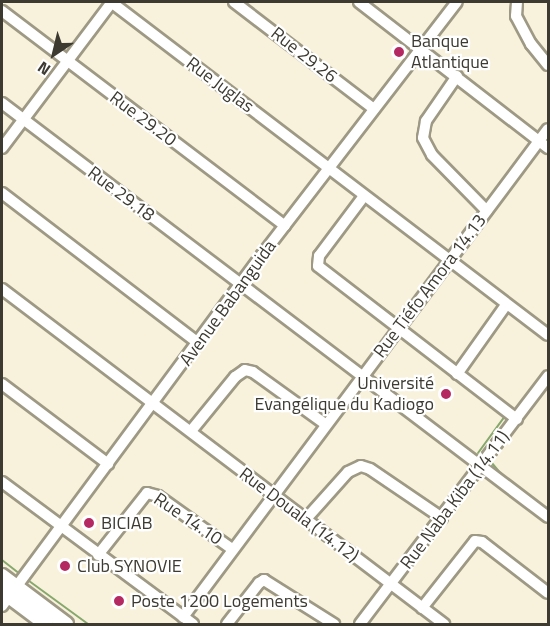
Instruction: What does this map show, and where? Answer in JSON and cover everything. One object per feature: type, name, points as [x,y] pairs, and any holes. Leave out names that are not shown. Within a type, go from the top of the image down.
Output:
[{"type":"main road","points":[[2,576],[7,595],[46,624]]},
{"type":"main road","points":[[7,595],[66,624]]},
{"type":"street","points":[[2,148],[111,2]]},
{"type":"street","name":"Rue Juglas","points":[[111,2],[448,261],[549,335]]},
{"type":"street","name":"Rue 29.26","points":[[234,2],[374,110]]},
{"type":"street","points":[[359,2],[422,48],[549,148]]},
{"type":"street","name":"Avenue Babanguida","points":[[7,595],[62,528],[241,284],[457,2]]},
{"type":"street","points":[[517,2],[516,16],[537,53],[549,66]]},
{"type":"street","name":"Rue 29.20","points":[[2,11],[285,226]]},
{"type":"street","points":[[457,76],[426,122],[423,138],[432,156],[487,211]]},
{"type":"street","name":"Rue 29.18","points":[[2,103],[549,517]]},
{"type":"street","name":"Rue Tiéfo Amora 14.13","points":[[183,617],[325,424],[549,129]]},
{"type":"street","points":[[2,193],[198,343]]},
{"type":"street","points":[[364,196],[319,256],[317,263],[324,272],[397,329],[517,419]]},
{"type":"street","name":"Rue Douala (14.12)","points":[[2,289],[444,624]]},
{"type":"street","points":[[457,374],[506,305]]},
{"type":"street","points":[[191,431],[238,373],[245,370],[253,372],[325,424]]},
{"type":"street","name":"Rue Naba Kiba (14.11)","points":[[360,624],[549,376]]},
{"type":"street","points":[[2,384],[108,464]]},
{"type":"street","points":[[306,519],[348,472],[361,466],[370,469],[442,518]]},
{"type":"street","points":[[2,482],[194,624]]},
{"type":"street","name":"Rue 14.10","points":[[98,555],[143,495],[153,493],[232,549]]},
{"type":"street","points":[[422,608],[475,541],[482,542],[549,593]]},
{"type":"street","points":[[227,624],[259,583],[264,580],[334,624]]},
{"type":"waterway","points":[[323,263],[394,316]]},
{"type":"waterway","points":[[478,453],[505,416]]},
{"type":"waterway","points":[[491,462],[501,474],[524,492]]},
{"type":"waterway","points":[[531,497],[548,510]]},
{"type":"waterway","points":[[2,560],[21,575]]},
{"type":"waterway","points":[[25,578],[88,624]]},
{"type":"place","name":"Banque Atlantique","points":[[399,52]]},
{"type":"place","name":"Université Evangélique du Kadiogo","points":[[446,394]]},
{"type":"place","name":"BICIAB","points":[[89,523]]},
{"type":"place","name":"Club SYNOVIE","points":[[65,566]]},
{"type":"place","name":"Poste 1200 Logements","points":[[119,601]]}]
